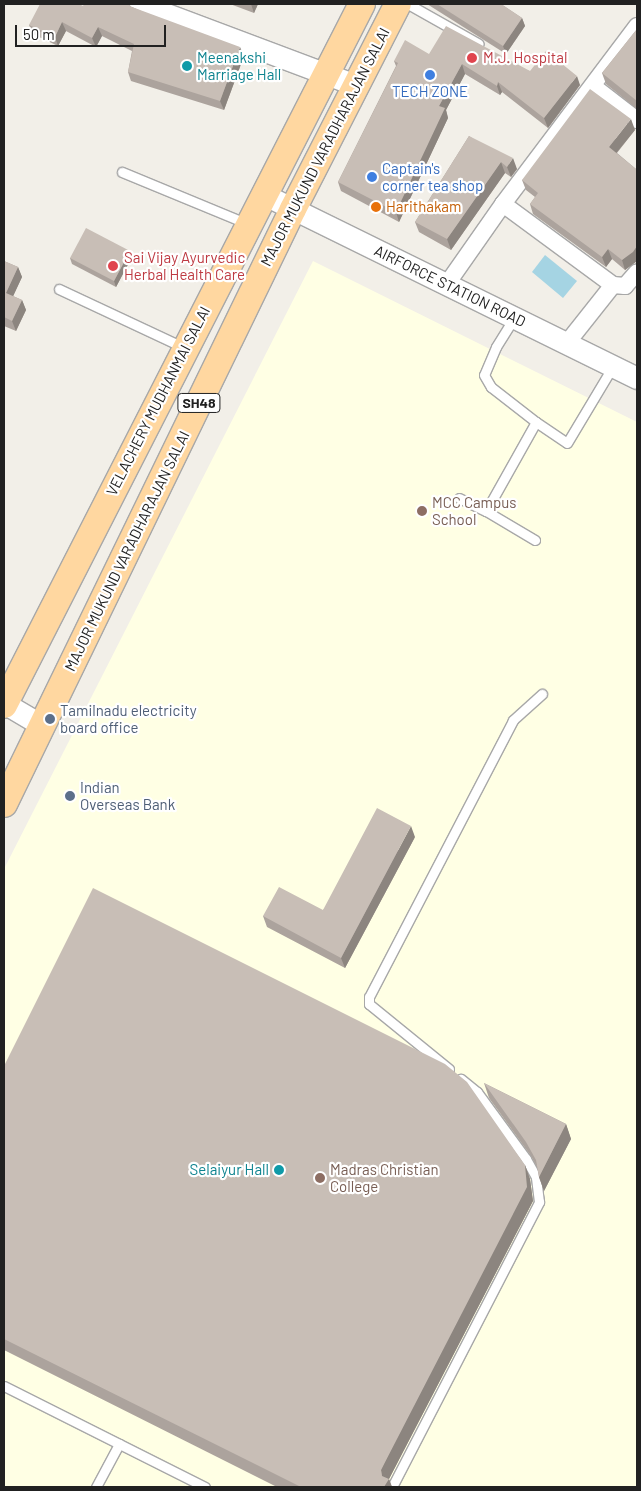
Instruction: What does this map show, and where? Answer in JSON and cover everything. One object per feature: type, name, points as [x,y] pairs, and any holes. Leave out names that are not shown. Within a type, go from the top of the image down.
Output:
[{"type":"main road","name":"SH48","points":[[327,72],[362,4]]},
{"type":"main road","name":"MAJOR MUKUND VARADHARAJAN SALAI","points":[[4,804],[293,209],[398,4]]},
{"type":"main road","name":"VELACHERY MUDHANMAI SALAI","points":[[4,704],[327,72]]},
{"type":"street","points":[[140,4],[356,84]]},
{"type":"street","points":[[447,284],[503,204],[637,26]]},
{"type":"street","points":[[593,86],[637,120]]},
{"type":"street","name":"AIRFORCE STATION ROAD","points":[[263,194],[637,378]]},
{"type":"street","points":[[503,204],[613,285],[626,286],[637,272]]},
{"type":"street","points":[[567,343],[613,285]]},
{"type":"street","points":[[4,704],[43,726]]},
{"type":"lane","points":[[408,4],[485,48]]},
{"type":"lane","points":[[122,172],[248,224]]},
{"type":"lane","points":[[59,290],[185,348]]},
{"type":"lane","points":[[514,317],[496,347],[484,375],[491,387],[567,443],[613,366]]},
{"type":"lane","points":[[486,511],[536,422]]},
{"type":"lane","points":[[459,498],[486,511],[535,540]]},
{"type":"lane","points":[[392,1487],[539,1202],[536,1177],[526,1159],[477,1092],[369,1004],[369,997],[513,720],[542,694]]},
{"type":"lane","points":[[4,1386],[206,1487]]},
{"type":"lane","points":[[96,1487],[119,1444]]},
{"type":"shaded area","name":"Madras Christian College","points":[[313,261],[637,422],[637,1487],[4,1487],[4,869]]},
{"type":"water","points":[[545,255],[577,281],[563,298],[532,272]]},
{"type":"building","points":[[40,4],[79,4],[83,6],[84,4],[128,4],[240,47],[220,101],[128,72],[134,44],[98,27],[92,38],[62,22],[55,37],[29,25]]},
{"type":"building","points":[[437,4],[501,4],[522,18],[503,46]]},
{"type":"building","points":[[446,26],[530,71],[546,51],[577,76],[544,118],[498,82],[497,86],[462,64],[439,106],[445,108],[396,212],[338,182],[398,63],[394,61],[405,40],[429,54]]},
{"type":"building","points":[[637,29],[637,101],[602,73]]},
{"type":"building","points":[[590,89],[631,119],[609,147],[636,169],[637,167],[637,246],[633,252],[622,260],[608,249],[602,257],[530,204],[538,193],[522,180]]},
{"type":"building","points":[[469,136],[513,158],[507,167],[501,162],[447,239],[415,222]]},
{"type":"building","points":[[86,228],[130,251],[114,281],[70,258]]},
{"type":"building","points":[[4,261],[18,267],[6,293],[22,300],[12,321],[4,317]]},
{"type":"building","points":[[377,808],[411,826],[341,958],[263,916],[279,887],[323,910]]},
{"type":"building","name":"Selaiyur Hall","points":[[93,888],[445,1064],[467,1082],[525,1165],[527,1187],[381,1470],[382,1476],[389,1479],[384,1487],[301,1487],[4,1339],[4,1066]]},
{"type":"building","points":[[484,1083],[566,1124],[539,1177],[536,1160],[526,1142]]},
{"type":"place","name":"M.J. Hospital","points":[[472,58]]},
{"type":"place","name":"Meenakshi Marriage Hall","points":[[187,66]]},
{"type":"place","name":"TECH ZONE","points":[[430,75]]},
{"type":"place","name":"Captain's corner tea shop","points":[[372,177]]},
{"type":"place","name":"Harithakam","points":[[376,207]]},
{"type":"place","name":"Sai Vijay Ayurvedic Herbal Health Care","points":[[113,266]]},
{"type":"place","name":"MCC Campus School","points":[[422,511]]},
{"type":"place","name":"Tamilnadu electricity board office","points":[[50,719]]},
{"type":"place","name":"Indian Overseas Bank","points":[[70,796]]},
{"type":"place","name":"Selaiyur Hall","points":[[279,1170]]},
{"type":"place","name":"Madras Christian College","points":[[320,1178]]}]
